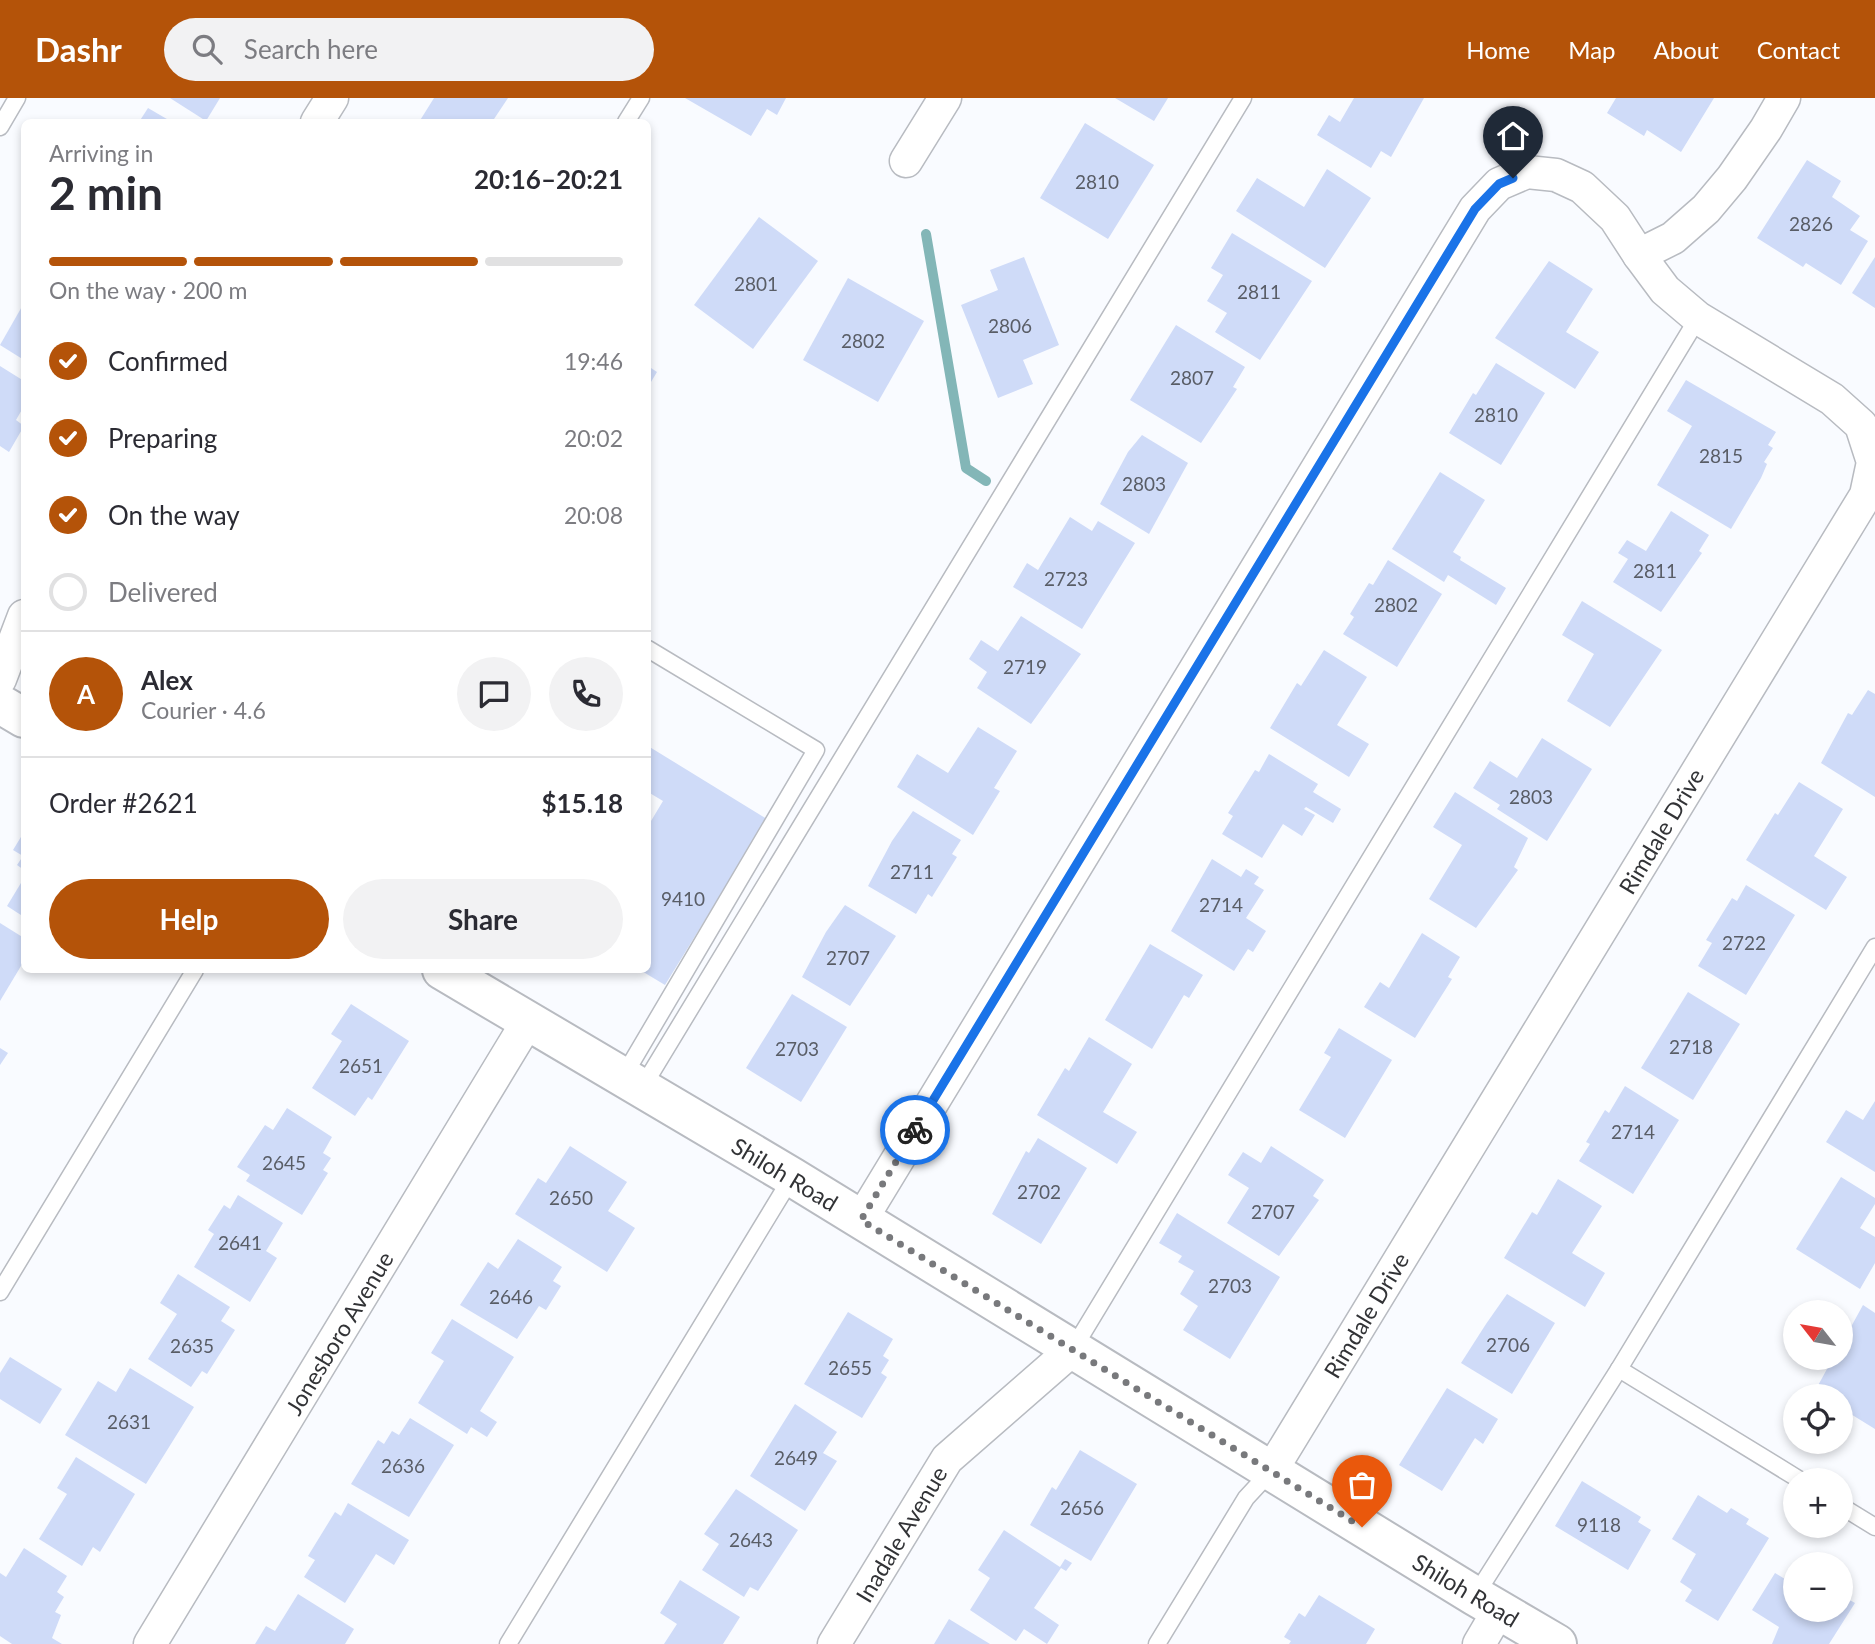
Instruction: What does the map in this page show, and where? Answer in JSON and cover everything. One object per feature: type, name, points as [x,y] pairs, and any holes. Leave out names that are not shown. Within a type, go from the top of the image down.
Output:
[{"type":"street","points":[[319,119],[332,98]]},
{"type":"street","points":[[906,162],[945,98]]},
{"type":"street","points":[[1639,255],[1673,238],[1706,209],[1732,178],[1784,98]]},
{"type":"street","name":"Rimdale Drive","points":[[861,1220],[1475,209],[1499,184],[1527,172],[1556,175],[1582,187],[1615,218],[1665,290],[1698,318],[1832,399],[1861,425],[1873,462],[1866,495],[1271,1471]]},
{"type":"street","points":[[0,679],[21,624]]},
{"type":"street","points":[[0,704],[21,716]]},
{"type":"street","name":"Shiloh Road","points":[[447,973],[792,1177],[1557,1644]]},
{"type":"street","name":"Jonesboro Avenue","points":[[150,1644],[528,1021]]},
{"type":"street","name":"Inadale Avenue","points":[[834,1644],[947,1459],[1073,1349]]},
{"type":"street","points":[[1479,1644],[1487,1603]]},
{"type":"lane","points":[[0,127],[17,98]]},
{"type":"lane","points":[[628,119],[641,98]]},
{"type":"lane","points":[[632,1082],[1243,98]]},
{"type":"lane","points":[[1073,1349],[1698,318]]},
{"type":"lane","points":[[632,1082],[816,750],[651,651]]},
{"type":"lane","points":[[1487,1603],[1619,1369],[1875,947]]},
{"type":"lane","points":[[0,1292],[193,973]]},
{"type":"lane","points":[[508,1644],[792,1177]]},
{"type":"lane","points":[[1619,1369],[1783,1470]]},
{"type":"lane","points":[[1157,1644],[1246,1497],[1271,1471]]},
{"type":"lane","points":[[1853,1513],[1875,1527]]},
{"type":"building","points":[[170,98],[220,98],[207,119],[203,119]]},
{"type":"building","points":[[434,98],[508,98],[494,119],[421,119]]},
{"type":"building","points":[[685,98],[786,98],[777,115],[767,109],[751,136]]},
{"type":"building","points":[[1115,98],[1168,98],[1154,121]]},
{"type":"building","points":[[1354,98],[1424,98],[1391,157],[1381,151],[1371,168],[1317,135],[1329,115],[1340,122]]},
{"type":"building","points":[[1616,98],[1714,98],[1681,152],[1647,130],[1644,136],[1607,113]]},
{"type":"building","points":[[148,108],[167,119],[141,119]]},
{"type":"building","points":[[1085,123],[1154,165],[1108,239],[1040,198]]},
{"type":"building","points":[[1807,160],[1841,181],[1832,197],[1860,216],[1850,230],[1868,241],[1841,285],[1806,263],[1803,267],[1757,238]]},
{"type":"building","points":[[1327,169],[1371,198],[1325,268],[1236,211],[1257,178],[1304,207]]},
{"type":"building","points":[[759,217],[818,261],[753,349],[694,305]]},
{"type":"building","points":[[1232,233],[1312,281],[1260,360],[1215,332],[1227,313],[1207,301],[1223,275],[1211,268]]},
{"type":"building","points":[[1024,257],[1059,345],[1023,360],[1033,384],[998,398],[961,305],[998,290],[990,270]]},
{"type":"building","points":[[1875,257],[1875,308],[1852,293]]},
{"type":"building","points":[[1549,261],[1593,289],[1566,332],[1599,352],[1575,389],[1495,338]]},
{"type":"building","points":[[848,278],[924,321],[878,402],[803,360]]},
{"type":"building","points":[[21,308],[21,358],[0,345]]},
{"type":"building","points":[[1176,325],[1245,367],[1233,387],[1237,389],[1201,443],[1130,400]]},
{"type":"building","points":[[1496,363],[1545,393],[1501,465],[1449,433],[1473,393],[1476,395]]},
{"type":"building","points":[[0,366],[21,379],[21,411],[16,420],[21,424],[21,431],[9,452],[0,446]]},
{"type":"building","points":[[651,368],[657,372],[651,382]]},
{"type":"building","points":[[1686,380],[1776,432],[1768,445],[1773,448],[1764,462],[1767,464],[1761,478],[1731,529],[1657,485],[1692,426],[1667,411]]},
{"type":"building","points":[[1142,435],[1188,463],[1149,534],[1100,504],[1128,452]]},
{"type":"building","points":[[1440,472],[1485,500],[1453,552],[1461,557],[1460,560],[1506,588],[1496,605],[1448,575],[1444,582],[1392,549]]},
{"type":"building","points":[[1671,511],[1709,535],[1699,551],[1702,553],[1661,612],[1613,582],[1628,559],[1618,553],[1627,540],[1646,551]]},
{"type":"building","points":[[1070,517],[1092,531],[1098,521],[1135,543],[1082,629],[1013,587],[1027,563],[1038,570]]},
{"type":"building","points":[[1388,560],[1442,594],[1397,667],[1343,634],[1354,617],[1350,614],[1369,583],[1373,585]]},
{"type":"building","points":[[1582,601],[1662,650],[1610,727],[1567,701],[1594,654],[1562,635]]},
{"type":"building","points":[[1021,616],[1081,654],[1031,724],[977,688],[987,672],[969,659],[981,640],[998,651]]},
{"type":"building","points":[[1324,650],[1367,677],[1337,725],[1369,744],[1349,777],[1270,728],[1297,683],[1301,686]]},
{"type":"building","points":[[1868,690],[1875,694],[1875,797],[1821,763],[1848,713],[1852,715]]},
{"type":"building","points":[[978,727],[1017,751],[994,788],[1000,791],[973,835],[897,787],[917,754],[948,773]]},
{"type":"building","points":[[1542,738],[1592,769],[1547,841],[1497,809],[1500,805],[1473,788],[1490,761],[1517,778]]},
{"type":"building","points":[[651,748],[767,819],[665,985],[645,973],[651,973],[651,821],[663,801],[651,794]]},
{"type":"building","points":[[1269,754],[1318,784],[1313,792],[1341,809],[1333,823],[1306,807],[1304,809],[1315,815],[1302,836],[1283,824],[1262,858],[1222,834],[1233,816],[1228,813],[1255,770],[1259,772]]},
{"type":"building","points":[[1799,782],[1843,809],[1814,856],[1847,877],[1826,910],[1746,860],[1775,813],[1778,815]]},
{"type":"building","points":[[1455,792],[1528,838],[1514,867],[1518,870],[1476,928],[1429,899],[1462,845],[1433,827]]},
{"type":"building","points":[[913,811],[961,840],[952,854],[957,857],[932,897],[928,894],[916,914],[868,886],[892,841]]},
{"type":"building","points":[[21,837],[21,855],[13,850]]},
{"type":"building","points":[[1212,859],[1241,877],[1246,869],[1259,877],[1254,884],[1264,890],[1246,918],[1266,931],[1253,952],[1248,949],[1234,971],[1171,931]]},
{"type":"building","points":[[21,883],[21,915],[7,906]]},
{"type":"building","points":[[1746,885],[1795,915],[1746,995],[1698,966],[1712,943],[1706,940],[1732,898],[1737,901]]},
{"type":"building","points":[[845,905],[896,936],[850,1006],[802,977],[826,932]]},
{"type":"building","points":[[0,923],[21,936],[21,966],[0,1001]]},
{"type":"building","points":[[1422,933],[1460,957],[1448,977],[1452,979],[1415,1038],[1364,1007],[1380,982],[1389,988]]},
{"type":"building","points":[[1150,944],[1203,975],[1189,998],[1184,995],[1152,1049],[1105,1020]]},
{"type":"building","points":[[1688,992],[1740,1024],[1693,1100],[1641,1068]]},
{"type":"building","points":[[792,994],[847,1027],[801,1102],[746,1068]]},
{"type":"building","points":[[351,1004],[409,1041],[372,1100],[368,1097],[355,1116],[312,1088],[342,1041],[331,1034]]},
{"type":"building","points":[[1339,1028],[1392,1060],[1345,1138],[1299,1110],[1331,1057],[1324,1053]]},
{"type":"building","points":[[1089,1037],[1132,1064],[1103,1112],[1137,1132],[1117,1164],[1037,1115],[1065,1068],[1069,1071]]},
{"type":"building","points":[[0,1048],[8,1053],[0,1065]]},
{"type":"building","points":[[1625,1086],[1679,1120],[1633,1194],[1579,1161],[1590,1144],[1586,1142],[1605,1110],[1609,1113]]},
{"type":"building","points":[[1875,1101],[1875,1172],[1826,1142],[1846,1110],[1863,1120]]},
{"type":"building","points":[[287,1108],[332,1137],[323,1153],[331,1158],[323,1170],[328,1173],[302,1215],[246,1181],[250,1175],[237,1167],[265,1125],[273,1130]]},
{"type":"building","points":[[1038,1138],[1087,1168],[1041,1244],[992,1214],[1026,1151],[1029,1153]]},
{"type":"building","points":[[570,1146],[627,1182],[608,1211],[635,1228],[607,1272],[515,1214],[538,1178],[546,1183]]},
{"type":"building","points":[[1271,1146],[1324,1180],[1313,1196],[1319,1200],[1279,1256],[1227,1223],[1249,1188],[1228,1175],[1243,1152],[1261,1163]]},
{"type":"building","points":[[1841,1177],[1875,1198],[1875,1204],[1860,1228],[1875,1237],[1875,1263],[1860,1289],[1796,1249]]},
{"type":"building","points":[[1558,1179],[1602,1206],[1572,1253],[1605,1273],[1585,1307],[1504,1258],[1532,1212],[1537,1215]]},
{"type":"building","points":[[238,1195],[283,1223],[266,1251],[277,1258],[250,1302],[194,1267],[214,1234],[208,1230],[224,1205],[230,1209]]},
{"type":"building","points":[[1177,1213],[1280,1277],[1230,1359],[1183,1330],[1198,1306],[1180,1294],[1194,1271],[1178,1262],[1182,1256],[1159,1243]]},
{"type":"building","points":[[518,1239],[562,1267],[553,1281],[561,1286],[546,1310],[539,1306],[517,1339],[460,1305],[488,1262],[498,1269]]},
{"type":"building","points":[[178,1274],[230,1307],[221,1321],[235,1330],[207,1374],[202,1371],[191,1387],[148,1359],[177,1314],[160,1303]]},
{"type":"building","points":[[1507,1294],[1555,1323],[1512,1394],[1461,1363]]},
{"type":"building","points":[[1863,1305],[1875,1313],[1875,1429],[1853,1415],[1853,1384],[1819,1384],[1826,1370],[1853,1370],[1853,1323]]},
{"type":"building","points":[[848,1312],[893,1339],[883,1356],[889,1360],[881,1373],[887,1377],[862,1418],[804,1384]]},
{"type":"building","points":[[452,1319],[514,1357],[480,1411],[497,1422],[487,1437],[471,1427],[467,1434],[418,1403],[444,1361],[431,1353]]},
{"type":"building","points":[[10,1357],[62,1389],[40,1424],[0,1399],[0,1373]]},
{"type":"building","points":[[130,1368],[194,1407],[146,1484],[65,1435],[98,1381],[116,1392]]},
{"type":"building","points":[[1447,1388],[1498,1419],[1483,1444],[1475,1438],[1442,1491],[1399,1465]]},
{"type":"building","points":[[795,1404],[837,1432],[823,1453],[837,1461],[805,1511],[750,1476]]},
{"type":"building","points":[[410,1418],[454,1445],[409,1517],[351,1484],[378,1440],[384,1444],[392,1431],[399,1435]]},
{"type":"building","points":[[1080,1450],[1137,1484],[1091,1561],[1030,1525],[1052,1487],[1056,1490]]},
{"type":"building","points":[[76,1457],[135,1494],[100,1552],[93,1547],[82,1566],[39,1539],[67,1494],[57,1488]]},
{"type":"building","points":[[1582,1481],[1641,1517],[1638,1522],[1651,1530],[1628,1570],[1555,1526]]},
{"type":"building","points":[[736,1489],[798,1530],[758,1591],[750,1587],[744,1597],[702,1570],[719,1544],[704,1534]]},
{"type":"building","points":[[1698,1495],[1727,1513],[1731,1508],[1749,1519],[1746,1524],[1769,1538],[1718,1621],[1685,1601],[1692,1590],[1680,1582],[1696,1554],[1672,1539]]},
{"type":"building","points":[[348,1503],[409,1540],[394,1565],[376,1554],[345,1603],[304,1577],[315,1560],[308,1556],[335,1512],[341,1516]]},
{"type":"building","points":[[1004,1530],[1060,1567],[1065,1559],[1072,1563],[1066,1571],[1061,1568],[1034,1608],[1059,1625],[1047,1644],[1024,1629],[1016,1641],[970,1610],[990,1578],[978,1570]]},
{"type":"building","points":[[24,1548],[67,1576],[57,1592],[64,1597],[55,1612],[61,1615],[52,1638],[62,1644],[12,1644],[0,1636],[0,1573],[6,1577]]},
{"type":"building","points":[[1775,1573],[1783,1578],[1783,1622],[1843,1622],[1829,1644],[1772,1644],[1779,1627],[1752,1610]]},
{"type":"building","points":[[680,1580],[740,1617],[723,1644],[664,1644],[677,1624],[660,1613]]},
{"type":"building","points":[[298,1594],[354,1629],[345,1644],[255,1644],[266,1626],[275,1631]]},
{"type":"building","points":[[1319,1595],[1375,1629],[1366,1644],[1289,1644],[1291,1641],[1284,1637],[1299,1613],[1305,1617]]},
{"type":"building","points":[[949,1619],[990,1644],[934,1644]]},
{"type":"waterway","points":[[926,234],[966,468],[986,481]]},
{"type":"way so far","points":[[915,1130],[861,1220],[1362,1527]]},
{"type":"route","points":[[915,1130],[1475,209],[1499,184],[1513,178]]}]
